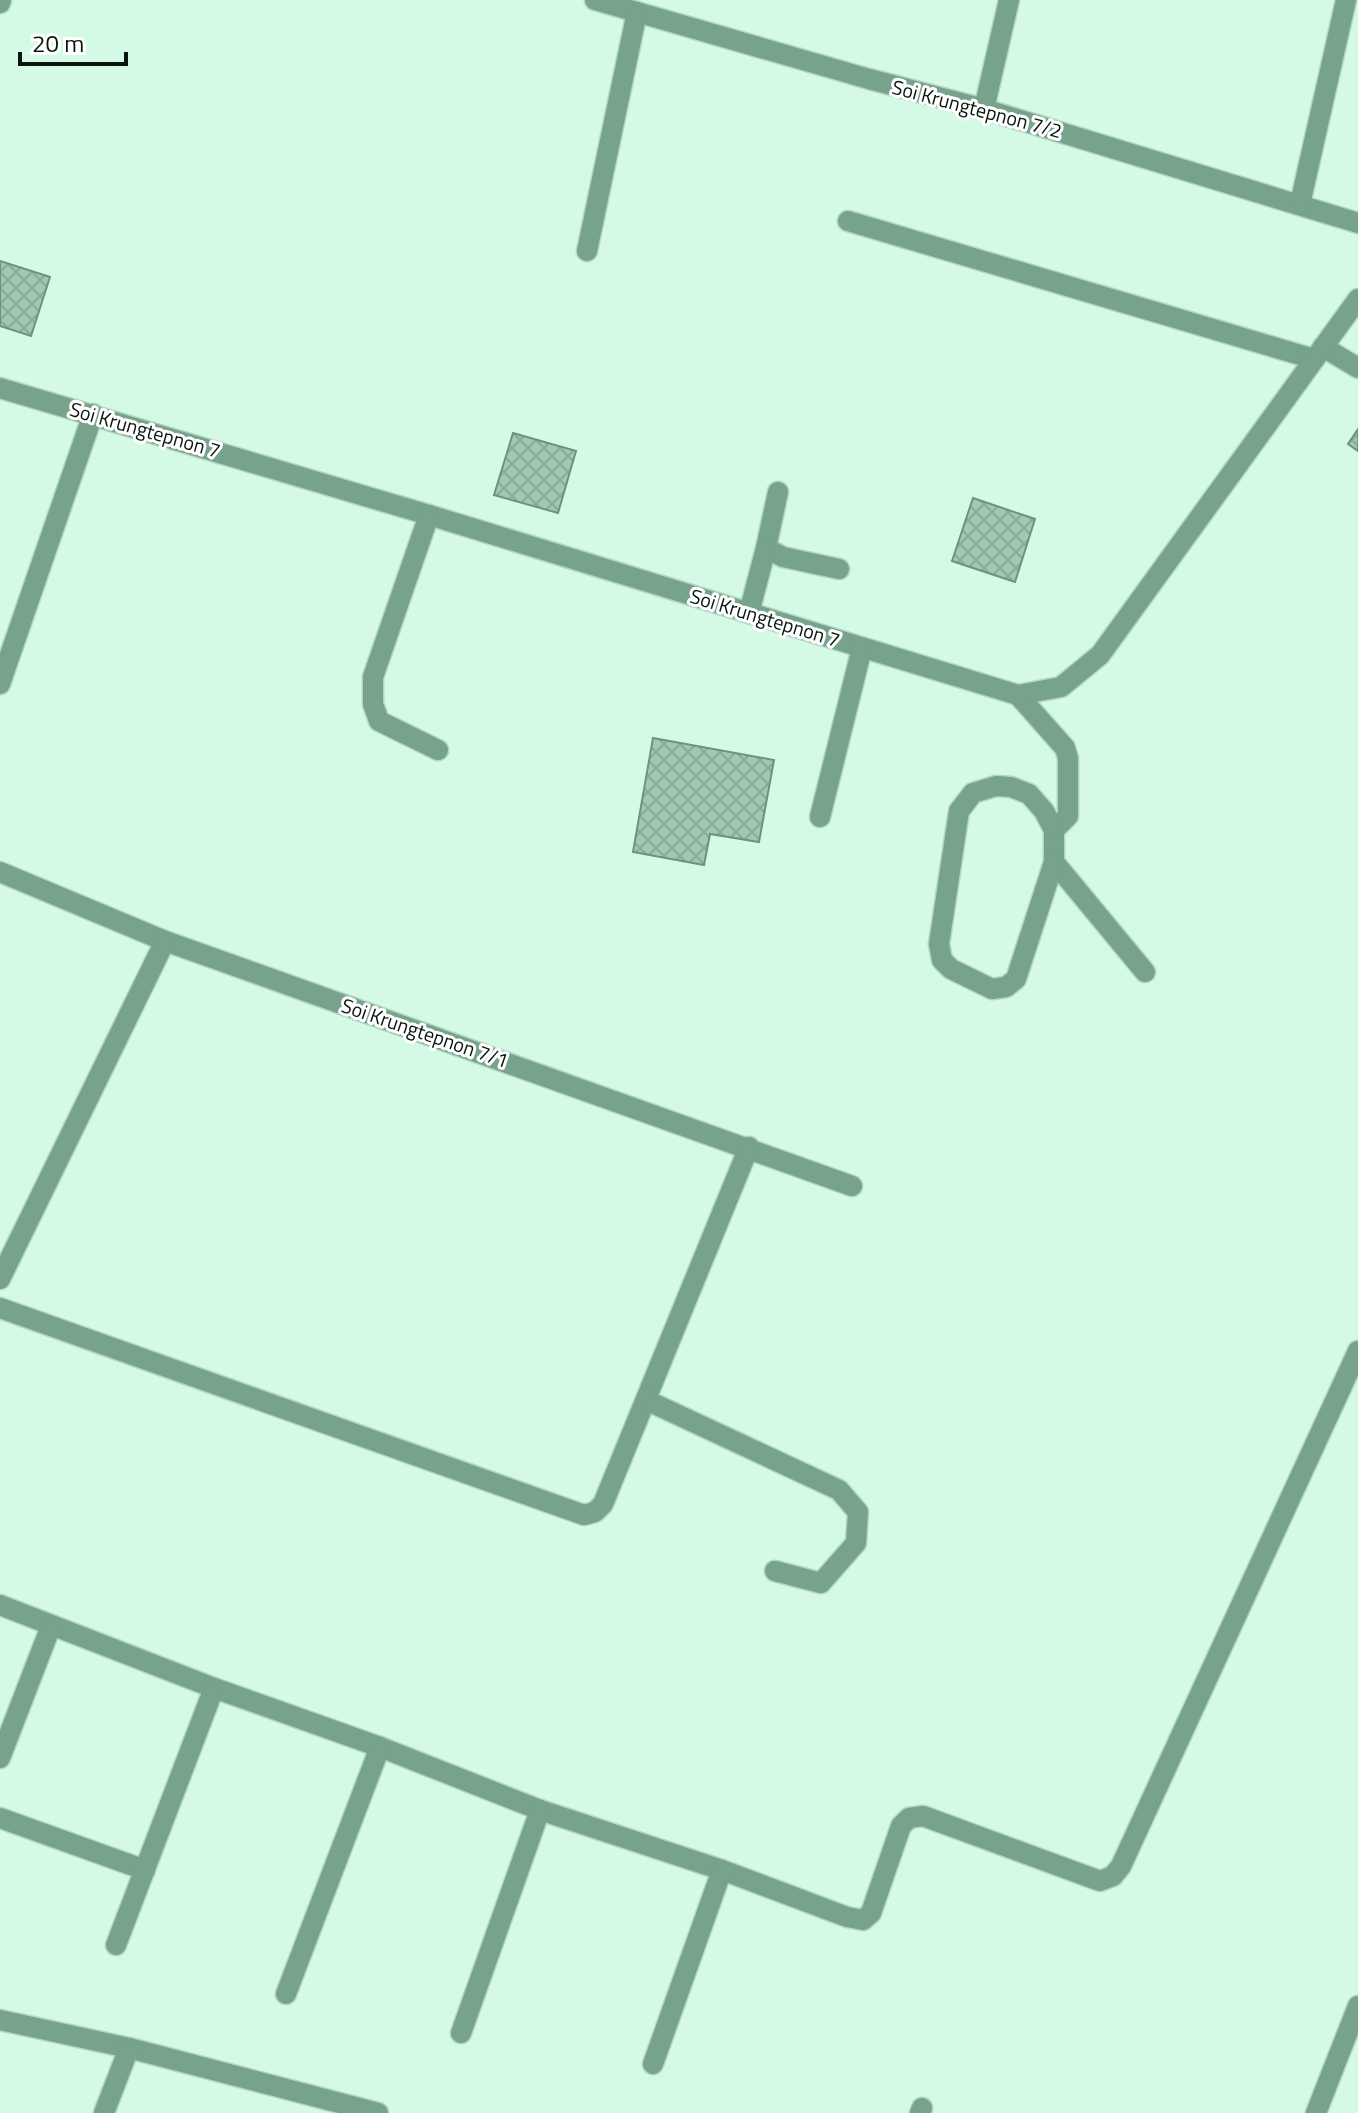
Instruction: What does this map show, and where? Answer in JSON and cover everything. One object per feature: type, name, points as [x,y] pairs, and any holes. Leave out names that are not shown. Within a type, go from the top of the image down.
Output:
[{"type":"street","name":"Soi Krungtepnon 7/2","points":[[595,0],[984,109],[1358,223]]},
{"type":"street","points":[[984,109],[1009,0]]},
{"type":"street","points":[[1300,204],[1346,0]]},
{"type":"street","points":[[587,251],[637,12]]},
{"type":"street","points":[[848,221],[1318,353],[1358,368]]},
{"type":"street","name":"Soi Krungtepnon 7","points":[[0,388],[1018,695],[1061,687],[1100,655],[1358,299]]},
{"type":"street","points":[[0,684],[93,414]]},
{"type":"street","points":[[749,613],[778,492]]},
{"type":"street","points":[[429,515],[373,677],[373,704],[379,721],[438,750]]},
{"type":"street","points":[[766,548],[783,557],[839,569]]},
{"type":"street","points":[[820,817],[862,648]]},
{"type":"street","points":[[1018,695],[1063,744],[1068,758],[1068,816],[1054,830]]},
{"type":"street","points":[[996,786],[1011,787],[1029,794],[1044,811],[1054,830],[1054,862],[1016,979],[1006,987],[992,989],[951,969],[942,960],[939,944],[959,811],[973,793],[996,786]]},
{"type":"street","points":[[1054,862],[1145,972]]},
{"type":"street","name":"Soi Krungtepnon 7/1","points":[[0,872],[165,941],[852,1186]]},
{"type":"street","points":[[0,1279],[165,941]]},
{"type":"street","points":[[0,1308],[584,1515],[595,1512],[603,1504],[749,1147]]},
{"type":"street","points":[[0,1605],[540,1810],[722,1870],[847,1917],[863,1920],[871,1913],[901,1826],[909,1818],[923,1816],[1100,1881],[1113,1876],[1121,1866],[1358,1351]]},
{"type":"street","points":[[646,1400],[839,1490],[858,1512],[856,1543],[821,1583],[775,1571]]},
{"type":"street","points":[[0,1758],[51,1626]]},
{"type":"street","points":[[116,1945],[214,1688]]},
{"type":"street","points":[[286,1994],[380,1747]]},
{"type":"street","points":[[461,2033],[540,1810]]},
{"type":"street","points":[[0,1818],[145,1870]]},
{"type":"street","points":[[653,2064],[722,1870]]},
{"type":"street","points":[[1316,2113],[1358,2006]]},
{"type":"street","points":[[0,2020],[129,2048],[296,2103],[378,2113]]},
{"type":"street","points":[[104,2113],[129,2048]]},
{"type":"building","points":[[0,261],[50,277],[31,336],[0,326]]},
{"type":"building","points":[[1358,429],[1358,451],[1348,444]]},
{"type":"building","points":[[513,433],[576,451],[558,513],[494,495]]},
{"type":"building","points":[[973,498],[1035,519],[1015,582],[952,561]]},
{"type":"building","points":[[653,738],[774,760],[759,842],[710,834],[704,865],[633,852]]}]
